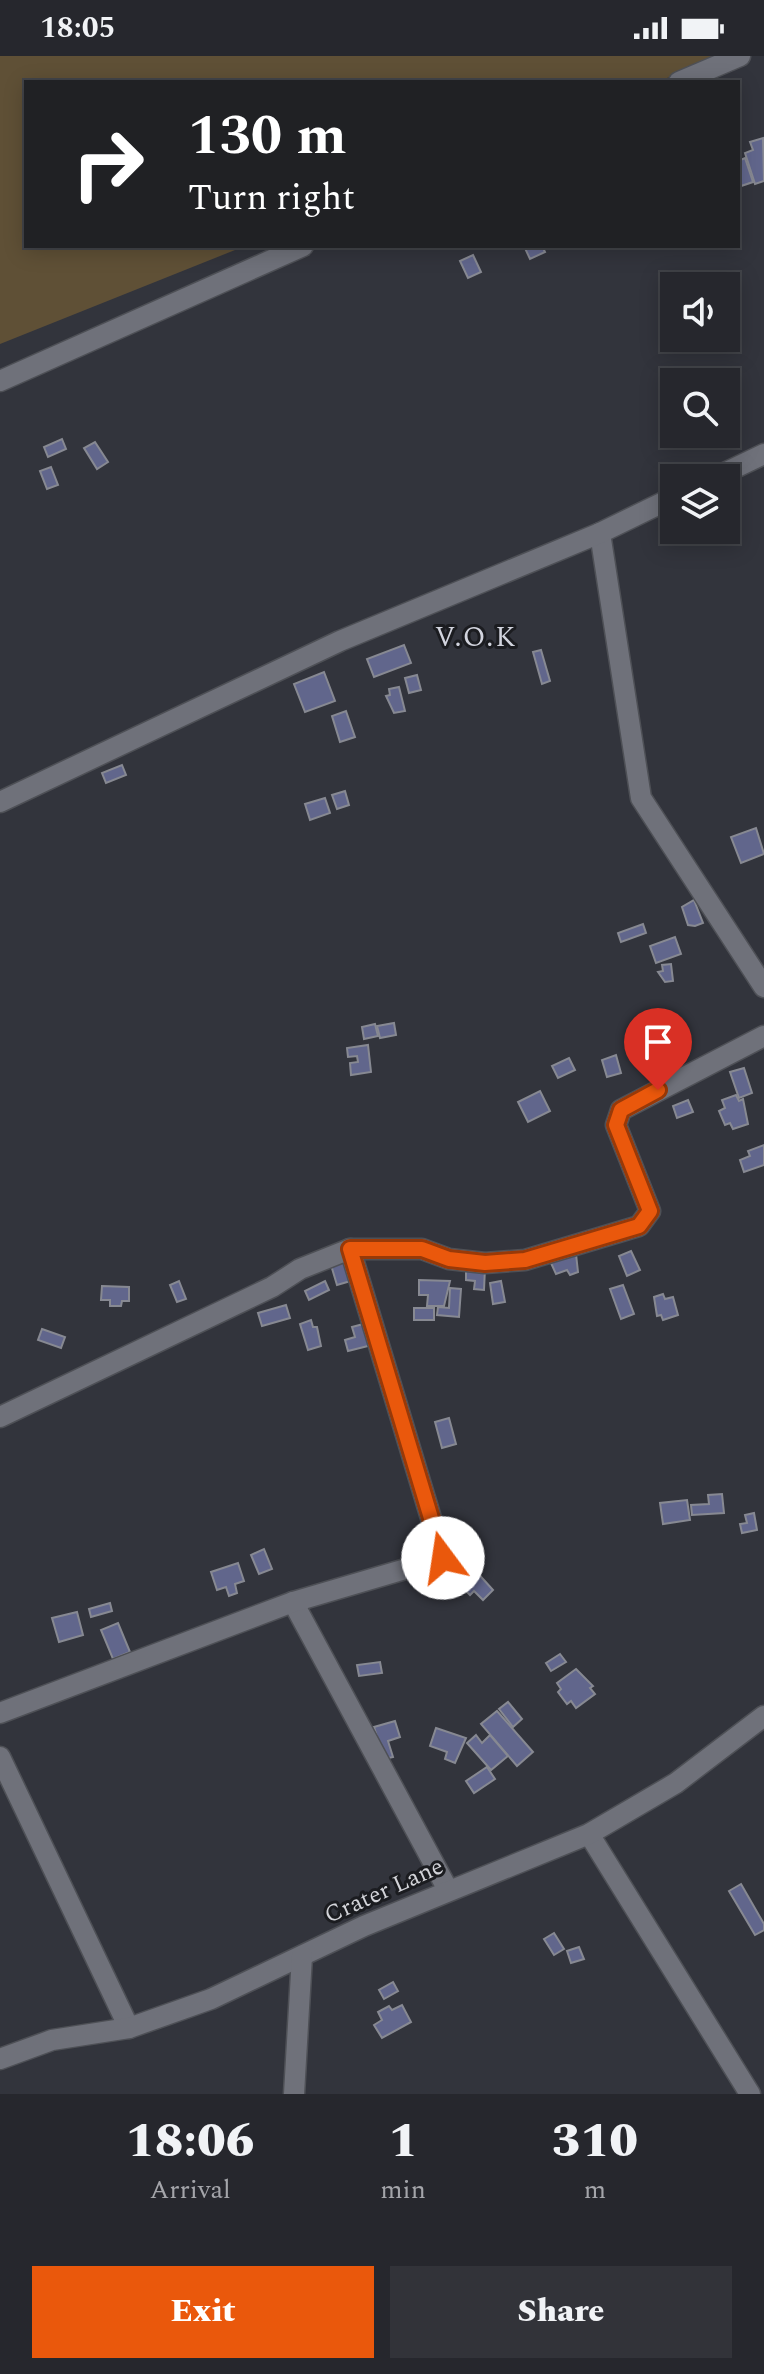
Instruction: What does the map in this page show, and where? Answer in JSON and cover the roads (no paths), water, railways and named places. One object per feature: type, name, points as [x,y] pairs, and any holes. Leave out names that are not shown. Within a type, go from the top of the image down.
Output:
[{"type":"street","points":[[684,80],[740,56]]},
{"type":"street","points":[[0,381],[299,248]]},
{"type":"street","points":[[740,466],[764,454]]},
{"type":"street","points":[[0,802],[340,641],[600,533],[660,504]]},
{"type":"street","points":[[600,533],[641,798],[756,981],[764,987]]},
{"type":"street","points":[[0,1417],[272,1287],[300,1269],[350,1249],[422,1249],[449,1259],[485,1263],[525,1260],[639,1226],[650,1211],[616,1125],[621,1110],[764,1036]]},
{"type":"street","points":[[0,1713],[293,1602],[443,1558],[350,1249]]},
{"type":"street","points":[[293,1602],[448,1890]]},
{"type":"street","name":"Crater Lane","points":[[0,2059],[52,2040],[129,2028],[211,1999],[448,1890],[589,1834],[676,1783],[764,1716]]},
{"type":"street","points":[[0,1757],[129,2028]]},
{"type":"street","points":[[589,1834],[750,2094]]},
{"type":"street","points":[[294,2094],[302,1956]]},
{"type":"district","name":"V.O.K","points":[[476,637]]}]
